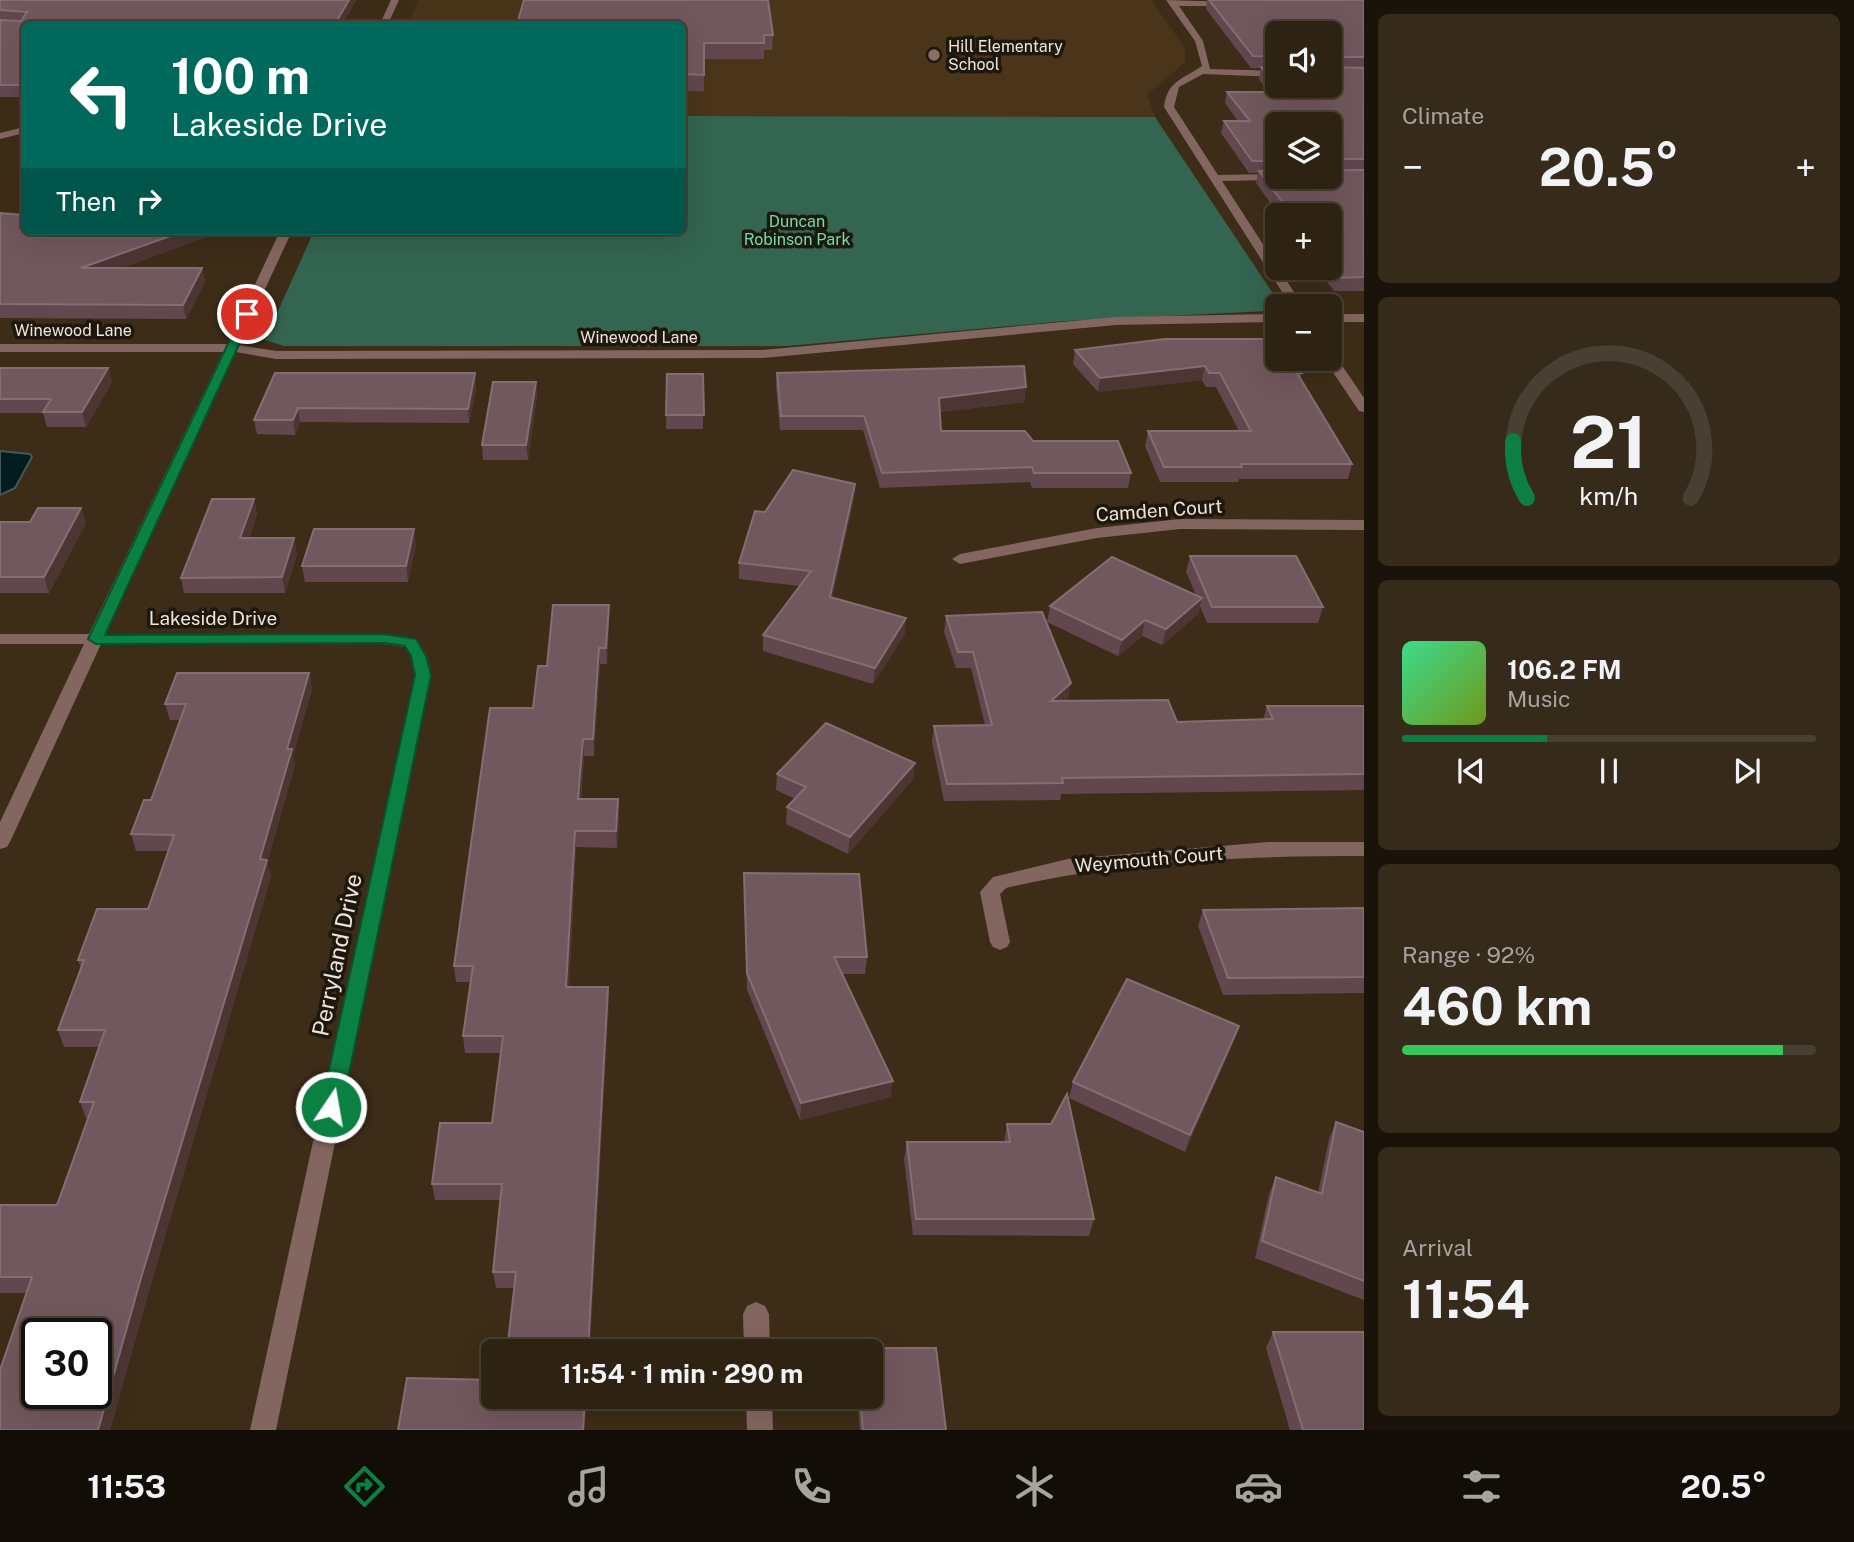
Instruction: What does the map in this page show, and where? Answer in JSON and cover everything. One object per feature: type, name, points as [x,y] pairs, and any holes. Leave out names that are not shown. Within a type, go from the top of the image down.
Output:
[{"type":"street","points":[[386,21],[396,0]]},
{"type":"street","points":[[1171,2],[1241,4]]},
{"type":"street","points":[[1171,2],[1199,41],[1207,67],[1175,83],[1169,95],[1169,107],[1289,294]]},
{"type":"street","points":[[1202,71],[1265,73]]},
{"type":"street","points":[[0,136],[19,131]]},
{"type":"street","points":[[1213,178],[1265,177]]},
{"type":"street","points":[[0,842],[284,235]]},
{"type":"street","name":"Winewood Lane","points":[[0,348],[232,348],[276,355],[763,354],[1116,321],[1265,318]]},
{"type":"street","points":[[1342,318],[1364,318]]},
{"type":"street","points":[[1339,371],[1364,408]]},
{"type":"street","name":"Camden Court","points":[[960,559],[1097,533],[1180,524],[1364,525]]},
{"type":"street","name":"Lakeside Drive","points":[[0,639],[383,639],[410,643],[419,656]]},
{"type":"street","name":"Perryland Drive","points":[[263,1430],[423,675],[419,656]]},
{"type":"street","name":"Weymouth Court","points":[[1000,942],[990,892],[1000,882],[1081,864],[1268,849],[1364,849]]},
{"type":"street","points":[[756,1314],[757,1339]]},
{"type":"street","points":[[759,1409],[760,1430]]},
{"type":"shaded area","name":"Hill Elementary School","points":[[419,0],[1151,0],[1185,48],[1185,62],[1147,95],[1155,117],[686,116],[686,21],[409,21]]},
{"type":"green space","name":"Duncan Robinson Park","points":[[686,116],[1155,117],[1273,294],[1265,294],[1265,311],[1065,321],[787,346],[284,346],[265,340],[312,235],[686,235]]},
{"type":"water","points":[[0,451],[30,454],[32,457],[15,488],[0,495]]},
{"type":"building","points":[[0,0],[349,0],[337,21],[21,21],[27,12],[0,10]]},
{"type":"building","points":[[524,0],[768,0],[773,35],[764,35],[764,43],[704,43],[704,75],[686,74],[686,21],[518,21]]},
{"type":"building","points":[[1209,0],[1364,0],[1364,57],[1342,57],[1342,21],[1265,21],[1265,56],[1253,56]]},
{"type":"building","points":[[0,20],[21,21],[21,85],[0,85]]},
{"type":"building","points":[[1342,67],[1364,68],[1364,159],[1342,159],[1342,112],[1265,112],[1265,161],[1252,161],[1224,121],[1250,121],[1227,92],[1265,92],[1265,98],[1342,98]]},
{"type":"building","points":[[1342,170],[1364,170],[1364,277],[1342,278],[1342,203],[1283,203],[1272,189],[1342,189]]},
{"type":"building","points":[[0,213],[21,215],[21,235],[173,235],[81,268],[202,268],[183,305],[0,304]]},
{"type":"building","points":[[1165,339],[1265,339],[1265,371],[1301,371],[1302,373],[1297,373],[1352,464],[1164,467],[1148,431],[1251,431],[1220,373],[1209,373],[1205,366],[1100,378],[1075,350]]},
{"type":"building","points":[[1024,366],[1026,387],[939,398],[941,431],[1025,431],[1033,441],[1118,441],[1131,473],[1034,473],[1032,467],[882,473],[864,416],[781,416],[777,373]]},
{"type":"building","points":[[0,368],[108,368],[82,412],[43,412],[51,399],[0,399]]},
{"type":"building","points":[[275,373],[475,373],[468,409],[298,408],[293,420],[254,420]]},
{"type":"building","points":[[667,374],[703,374],[704,415],[666,415]]},
{"type":"building","points":[[493,382],[536,382],[526,445],[482,445]]},
{"type":"building","points":[[793,470],[855,484],[830,597],[906,618],[875,668],[763,635],[811,571],[739,563],[755,511],[765,512]]},
{"type":"building","points":[[212,499],[254,499],[240,538],[294,538],[282,577],[181,578]]},
{"type":"building","points":[[38,508],[81,508],[44,577],[0,577],[0,522],[30,522]]},
{"type":"building","points":[[314,529],[414,529],[406,566],[302,566]]},
{"type":"building","points":[[1190,556],[1296,556],[1323,607],[1212,607]]},
{"type":"building","points":[[1112,557],[1202,598],[1166,629],[1145,620],[1122,640],[1050,606]]},
{"type":"building","points":[[553,605],[609,605],[606,648],[599,648],[593,739],[583,739],[578,799],[618,799],[616,831],[575,831],[566,987],[608,987],[589,1339],[508,1339],[516,1272],[493,1272],[502,1184],[432,1184],[440,1123],[492,1123],[503,1036],[463,1036],[473,966],[454,966],[490,708],[533,708],[538,666],[547,666]]},
{"type":"building","points":[[1042,612],[1071,683],[1051,701],[1168,700],[1177,722],[1273,719],[1267,706],[1364,706],[1364,774],[1062,778],[1063,783],[947,784],[934,726],[992,725],[973,652],[958,652],[946,616]]},
{"type":"building","points":[[177,673],[309,673],[287,749],[292,749],[260,859],[267,860],[112,1381],[112,1318],[21,1318],[21,1409],[104,1409],[98,1430],[0,1430],[0,1370],[32,1277],[0,1277],[0,1205],[57,1205],[94,1102],[80,1102],[105,1030],[58,1030],[84,960],[78,960],[97,909],[148,909],[174,835],[131,834],[144,800],[151,800],[186,704],[165,704]]},
{"type":"building","points":[[826,723],[915,763],[850,837],[787,807],[806,787],[777,774]]},
{"type":"building","points":[[744,873],[859,874],[867,957],[834,957],[893,1081],[801,1103],[747,973]]},
{"type":"building","points":[[1364,908],[1364,977],[1228,978],[1203,910]]},
{"type":"building","points":[[1127,979],[1239,1026],[1190,1135],[1073,1082]]},
{"type":"building","points":[[1067,1094],[1094,1219],[916,1219],[907,1142],[1010,1142],[1007,1124],[1051,1124]]},
{"type":"building","points":[[1336,1122],[1364,1132],[1364,1281],[1262,1241],[1276,1177],[1322,1194]]},
{"type":"building","points":[[1273,1332],[1364,1332],[1364,1430],[1303,1430]]},
{"type":"building","points":[[883,1348],[936,1348],[946,1430],[863,1430],[861,1409],[883,1409]]},
{"type":"building","points":[[407,1378],[481,1380],[481,1409],[584,1409],[583,1430],[398,1430]]},
{"type":"place","name":"Hill Elementary School","points":[[934,55]]},
{"type":"route","points":[[247,314],[96,639],[383,639],[410,643],[419,656],[423,675],[331,1107]]}]
